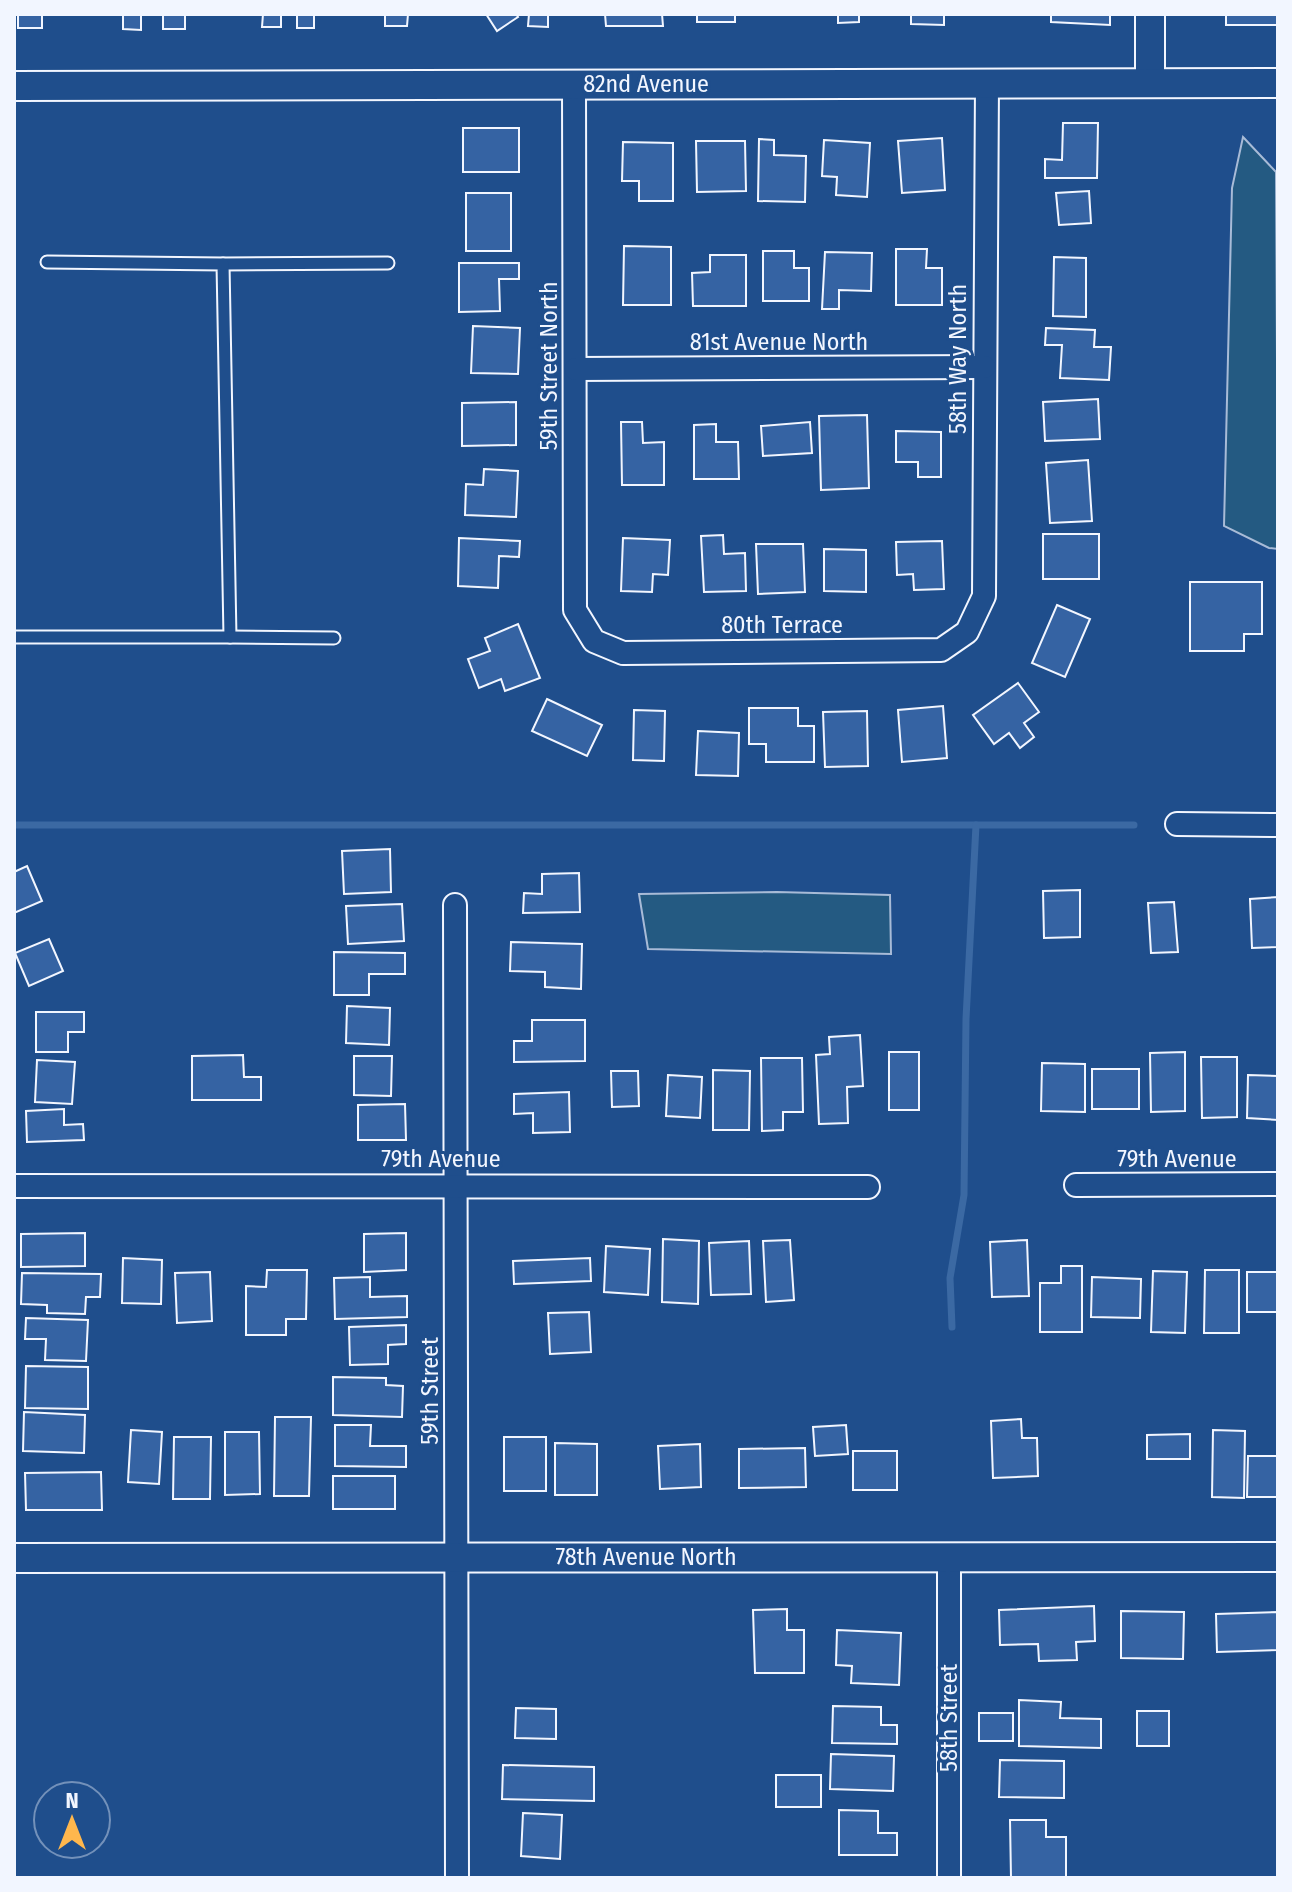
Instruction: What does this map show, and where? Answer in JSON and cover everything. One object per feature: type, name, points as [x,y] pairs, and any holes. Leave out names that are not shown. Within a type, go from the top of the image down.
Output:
[{"type":"street","points":[[1150,14],[1150,83]]},
{"type":"street","name":"58th Way North","points":[[967,632],[984,596],[987,83]]},
{"type":"street","name":"82nd Avenue","points":[[14,86],[1278,83]]},
{"type":"street","name":"59th Street North","points":[[574,84],[575,610],[594,641]]},
{"type":"street","name":"81st Avenue North","points":[[576,369],[984,367]]},
{"type":"street","name":"80th Terrace","points":[[594,641],[623,653],[941,650],[967,632]]},
{"type":"street","points":[[1177,824],[1278,825]]},
{"type":"street","name":"59th Street","points":[[455,905],[457,1878]]},
{"type":"street","name":"79th Avenue","points":[[1076,1185],[1278,1184]]},
{"type":"street","name":"79th Avenue","points":[[14,1186],[868,1187]]},
{"type":"street","name":"78th Avenue North","points":[[14,1558],[1278,1557]]},
{"type":"street","name":"58th Street","points":[[949,1558],[949,1878]]},
{"type":"lane","points":[[47,262],[388,263]]},
{"type":"lane","points":[[223,264],[230,637]]},
{"type":"lane","points":[[14,637],[334,638]]},
{"type":"shaded area","points":[[1243,137],[1276,172],[1278,549],[1269,548],[1224,526],[1232,188]]},
{"type":"shaded area","points":[[777,892],[890,895],[891,954],[648,949],[639,894]]},
{"type":"building","points":[[18,14],[42,14],[42,28],[18,28]]},
{"type":"building","points":[[123,14],[141,14],[141,30],[123,29]]},
{"type":"building","points":[[163,14],[185,14],[185,29],[163,29]]},
{"type":"building","points":[[263,14],[281,14],[281,27],[262,27]]},
{"type":"building","points":[[297,14],[314,14],[314,28],[297,28]]},
{"type":"building","points":[[385,14],[408,14],[407,26],[385,26]]},
{"type":"building","points":[[486,14],[516,14],[518,17],[497,31]]},
{"type":"building","points":[[529,14],[548,14],[548,27],[528,26]]},
{"type":"building","points":[[605,14],[662,14],[663,26],[606,26]]},
{"type":"building","points":[[697,14],[735,14],[735,22],[697,22]]},
{"type":"building","points":[[838,14],[859,14],[859,22],[838,23]]},
{"type":"building","points":[[911,14],[944,14],[944,25],[911,24]]},
{"type":"building","points":[[1051,14],[1110,14],[1110,25],[1051,22]]},
{"type":"building","points":[[1226,14],[1278,14],[1278,25],[1226,25]]},
{"type":"building","points":[[1063,123],[1098,123],[1097,178],[1045,178],[1045,159],[1062,160]]},
{"type":"building","points":[[463,128],[519,128],[519,172],[463,172]]},
{"type":"building","points":[[942,138],[945,190],[902,193],[898,141]]},
{"type":"building","points":[[759,139],[774,140],[774,155],[806,156],[805,202],[758,201]]},
{"type":"building","points":[[824,140],[870,143],[867,197],[836,195],[837,177],[822,176]]},
{"type":"building","points":[[696,141],[745,141],[746,191],[697,192]]},
{"type":"building","points":[[623,142],[673,143],[673,201],[639,201],[639,181],[622,181]]},
{"type":"building","points":[[1089,191],[1091,223],[1059,225],[1056,193]]},
{"type":"building","points":[[466,193],[511,193],[511,251],[466,251]]},
{"type":"building","points":[[624,246],[671,247],[671,305],[623,305]]},
{"type":"building","points":[[896,249],[927,249],[926,268],[942,268],[942,305],[896,305]]},
{"type":"building","points":[[763,251],[794,251],[794,268],[809,268],[809,301],[763,301]]},
{"type":"building","points":[[825,252],[872,253],[871,291],[839,290],[839,309],[822,309]]},
{"type":"building","points":[[710,255],[746,255],[746,306],[693,306],[692,273],[710,272]]},
{"type":"building","points":[[1054,257],[1086,258],[1086,317],[1053,316]]},
{"type":"building","points":[[459,263],[519,263],[519,279],[499,279],[500,311],[459,312]]},
{"type":"building","points":[[473,326],[520,328],[518,374],[471,373]]},
{"type":"building","points":[[1046,328],[1095,330],[1094,347],[1111,347],[1109,380],[1060,378],[1062,345],[1045,345]]},
{"type":"building","points":[[1098,399],[1100,439],[1045,441],[1043,402]]},
{"type":"building","points":[[516,402],[516,445],[462,446],[462,403]]},
{"type":"building","points":[[867,415],[869,488],[821,490],[819,416]]},
{"type":"building","points":[[621,422],[642,422],[643,443],[664,442],[664,485],[622,485]]},
{"type":"building","points":[[810,422],[812,453],[763,456],[761,426]]},
{"type":"building","points":[[716,424],[716,442],[738,442],[739,479],[694,479],[694,425]]},
{"type":"building","points":[[896,431],[941,432],[941,477],[918,477],[918,462],[896,462]]},
{"type":"building","points":[[1088,460],[1092,521],[1050,523],[1046,463]]},
{"type":"building","points":[[484,469],[518,471],[516,517],[465,515],[466,484],[483,485]]},
{"type":"building","points":[[1043,534],[1099,534],[1099,579],[1043,579]]},
{"type":"building","points":[[723,535],[724,554],[745,553],[746,591],[704,592],[701,536]]},
{"type":"building","points":[[459,538],[520,541],[519,557],[499,556],[498,588],[458,586]]},
{"type":"building","points":[[623,538],[670,540],[668,575],[653,574],[652,592],[621,591]]},
{"type":"building","points":[[942,541],[944,589],[914,590],[913,574],[897,575],[896,542]]},
{"type":"building","points":[[756,544],[803,544],[805,592],[758,594]]},
{"type":"building","points":[[824,549],[866,550],[866,592],[824,591]]},
{"type":"building","points":[[1190,582],[1262,582],[1262,634],[1244,634],[1244,651],[1190,651]]},
{"type":"building","points":[[1057,605],[1090,619],[1065,677],[1032,663]]},
{"type":"building","points":[[518,624],[540,678],[505,691],[501,679],[479,688],[468,659],[490,651],[485,638]]},
{"type":"building","points":[[1018,683],[1039,712],[1024,723],[1034,737],[1020,748],[1009,733],[994,744],[973,715]]},
{"type":"building","points":[[547,699],[602,725],[587,756],[532,731]]},
{"type":"building","points":[[943,706],[947,758],[902,762],[898,710]]},
{"type":"building","points":[[749,708],[798,708],[798,726],[814,726],[814,762],[766,762],[766,744],[749,744]]},
{"type":"building","points":[[634,710],[665,711],[664,761],[633,760]]},
{"type":"building","points":[[867,711],[868,766],[825,767],[823,712]]},
{"type":"building","points":[[698,731],[739,733],[738,776],[696,775]]},
{"type":"building","points":[[390,849],[391,892],[344,894],[342,851]]},
{"type":"building","points":[[27,866],[42,901],[14,913],[14,872]]},
{"type":"building","points":[[579,873],[580,912],[523,913],[524,893],[542,894],[542,874]]},
{"type":"building","points":[[1080,890],[1080,937],[1044,938],[1043,891]]},
{"type":"building","points":[[1278,897],[1278,947],[1252,948],[1250,899]]},
{"type":"building","points":[[1174,902],[1178,952],[1151,953],[1148,903]]},
{"type":"building","points":[[402,904],[404,941],[348,944],[346,906]]},
{"type":"building","points":[[49,939],[63,971],[29,986],[15,953]]},
{"type":"building","points":[[511,942],[582,944],[581,989],[545,987],[545,972],[510,971]]},
{"type":"building","points":[[334,952],[405,953],[405,974],[369,974],[369,995],[334,995]]},
{"type":"building","points":[[347,1006],[390,1008],[389,1045],[346,1043]]},
{"type":"building","points":[[36,1012],[84,1012],[84,1032],[68,1032],[68,1052],[36,1052]]},
{"type":"building","points":[[532,1020],[585,1020],[585,1061],[514,1062],[514,1041],[532,1041]]},
{"type":"building","points":[[860,1035],[863,1086],[847,1087],[848,1123],[819,1124],[816,1055],[830,1054],[829,1037]]},
{"type":"building","points":[[889,1052],[919,1052],[919,1110],[889,1110]]},
{"type":"building","points":[[1185,1052],[1185,1111],[1151,1112],[1150,1053]]},
{"type":"building","points":[[243,1055],[244,1077],[261,1077],[261,1100],[192,1100],[192,1056]]},
{"type":"building","points":[[354,1056],[392,1056],[391,1096],[354,1095]]},
{"type":"building","points":[[1201,1057],[1237,1057],[1237,1117],[1202,1118]]},
{"type":"building","points":[[761,1058],[802,1058],[803,1112],[783,1112],[783,1130],[762,1131]]},
{"type":"building","points":[[37,1060],[75,1062],[72,1104],[35,1102]]},
{"type":"building","points":[[1042,1063],[1085,1064],[1085,1112],[1041,1111]]},
{"type":"building","points":[[1092,1069],[1139,1069],[1139,1109],[1092,1109]]},
{"type":"building","points":[[713,1070],[750,1071],[749,1130],[713,1130]]},
{"type":"building","points":[[611,1071],[638,1071],[639,1106],[612,1107]]},
{"type":"building","points":[[668,1075],[702,1077],[700,1118],[666,1116]]},
{"type":"building","points":[[1248,1075],[1278,1076],[1278,1120],[1247,1118]]},
{"type":"building","points":[[569,1092],[570,1132],[533,1133],[533,1113],[514,1114],[514,1094]]},
{"type":"building","points":[[405,1104],[406,1140],[358,1140],[358,1105]]},
{"type":"building","points":[[64,1109],[64,1125],[83,1124],[84,1140],[27,1142],[26,1111]]},
{"type":"building","points":[[85,1233],[85,1266],[21,1267],[21,1234]]},
{"type":"building","points":[[406,1233],[406,1270],[364,1272],[364,1234]]},
{"type":"building","points":[[663,1239],[699,1241],[698,1304],[662,1302]]},
{"type":"building","points":[[790,1240],[794,1300],[766,1302],[763,1241]]},
{"type":"building","points":[[1027,1240],[1029,1296],[992,1297],[990,1242]]},
{"type":"building","points":[[749,1241],[751,1294],[711,1295],[709,1243]]},
{"type":"building","points":[[606,1246],[650,1249],[648,1295],[604,1292]]},
{"type":"building","points":[[123,1258],[162,1260],[161,1304],[122,1303]]},
{"type":"building","points":[[590,1258],[591,1281],[514,1284],[513,1261]]},
{"type":"building","points":[[1061,1266],[1082,1266],[1082,1332],[1040,1332],[1040,1283],[1061,1283]]},
{"type":"building","points":[[267,1270],[307,1270],[306,1319],[286,1319],[286,1335],[246,1335],[246,1286],[266,1287]]},
{"type":"building","points":[[1205,1270],[1239,1270],[1239,1333],[1204,1333]]},
{"type":"building","points":[[1153,1271],[1187,1272],[1185,1333],[1151,1332]]},
{"type":"building","points":[[210,1272],[212,1321],[177,1323],[175,1273]]},
{"type":"building","points":[[1247,1272],[1278,1272],[1278,1312],[1247,1312]]},
{"type":"building","points":[[22,1273],[101,1274],[100,1297],[86,1297],[85,1314],[47,1313],[47,1305],[21,1304]]},
{"type":"building","points":[[370,1277],[370,1297],[407,1296],[407,1317],[335,1319],[334,1278]]},
{"type":"building","points":[[1092,1277],[1141,1279],[1140,1318],[1091,1317]]},
{"type":"building","points":[[589,1312],[591,1352],[550,1354],[548,1313]]},
{"type":"building","points":[[26,1318],[88,1320],[86,1361],[45,1360],[46,1339],[25,1339]]},
{"type":"building","points":[[406,1325],[406,1344],[388,1345],[388,1364],[350,1365],[349,1327]]},
{"type":"building","points":[[26,1366],[88,1367],[88,1409],[25,1408]]},
{"type":"building","points":[[333,1377],[386,1378],[386,1385],[403,1386],[402,1417],[333,1415]]},
{"type":"building","points":[[24,1412],[85,1415],[84,1453],[23,1451]]},
{"type":"building","points":[[275,1417],[311,1417],[309,1496],[274,1496]]},
{"type":"building","points":[[1021,1419],[1022,1438],[1037,1438],[1038,1476],[993,1478],[991,1421]]},
{"type":"building","points":[[335,1425],[371,1425],[370,1446],[406,1446],[406,1467],[335,1466]]},
{"type":"building","points":[[846,1425],[848,1454],[815,1456],[813,1427]]},
{"type":"building","points":[[131,1430],[162,1432],[159,1484],[128,1482]]},
{"type":"building","points":[[1213,1430],[1245,1431],[1244,1498],[1212,1497]]},
{"type":"building","points":[[225,1432],[259,1432],[260,1494],[225,1495]]},
{"type":"building","points":[[1190,1434],[1190,1459],[1147,1459],[1147,1435]]},
{"type":"building","points":[[174,1437],[211,1437],[210,1499],[173,1499]]},
{"type":"building","points":[[504,1437],[546,1437],[546,1491],[504,1491]]},
{"type":"building","points":[[555,1443],[597,1444],[597,1495],[555,1495]]},
{"type":"building","points":[[700,1444],[701,1487],[660,1489],[658,1446]]},
{"type":"building","points":[[805,1448],[806,1487],[739,1488],[739,1449]]},
{"type":"building","points":[[853,1451],[897,1451],[897,1490],[853,1490]]},
{"type":"building","points":[[1248,1456],[1278,1456],[1278,1497],[1247,1497]]},
{"type":"building","points":[[101,1472],[102,1510],[26,1510],[25,1473]]},
{"type":"building","points":[[333,1476],[395,1476],[395,1509],[333,1509]]},
{"type":"building","points":[[1094,1606],[1095,1641],[1076,1642],[1077,1660],[1039,1661],[1038,1644],[1000,1645],[999,1610]]},
{"type":"building","points":[[787,1609],[787,1630],[804,1630],[804,1673],[755,1673],[753,1610]]},
{"type":"building","points":[[1121,1611],[1184,1612],[1183,1659],[1121,1658]]},
{"type":"building","points":[[1277,1612],[1278,1650],[1217,1652],[1216,1614]]},
{"type":"building","points":[[837,1630],[901,1633],[899,1685],[851,1683],[852,1666],[836,1665]]},
{"type":"building","points":[[1019,1700],[1061,1702],[1060,1718],[1101,1719],[1101,1748],[1019,1746]]},
{"type":"building","points":[[833,1706],[881,1707],[881,1725],[897,1725],[897,1744],[832,1743]]},
{"type":"building","points":[[516,1708],[556,1709],[556,1739],[515,1738]]},
{"type":"building","points":[[1137,1711],[1169,1711],[1169,1746],[1137,1746]]},
{"type":"building","points":[[979,1713],[1013,1713],[1013,1741],[979,1741]]},
{"type":"building","points":[[831,1754],[894,1756],[893,1791],[830,1789]]},
{"type":"building","points":[[1000,1760],[1064,1761],[1064,1798],[999,1797]]},
{"type":"building","points":[[503,1765],[594,1767],[594,1801],[502,1799]]},
{"type":"building","points":[[776,1775],[821,1775],[821,1807],[776,1807]]},
{"type":"building","points":[[839,1810],[878,1811],[878,1833],[897,1833],[897,1855],[839,1855]]},
{"type":"building","points":[[523,1813],[562,1815],[560,1859],[521,1856]]},
{"type":"building","points":[[1010,1820],[1046,1820],[1046,1837],[1066,1837],[1066,1878],[1011,1878]]},
{"type":"waterway","points":[[14,825],[1134,825]]},
{"type":"waterway","points":[[952,1327],[950,1278],[964,1195],[966,1019],[976,825]]}]
